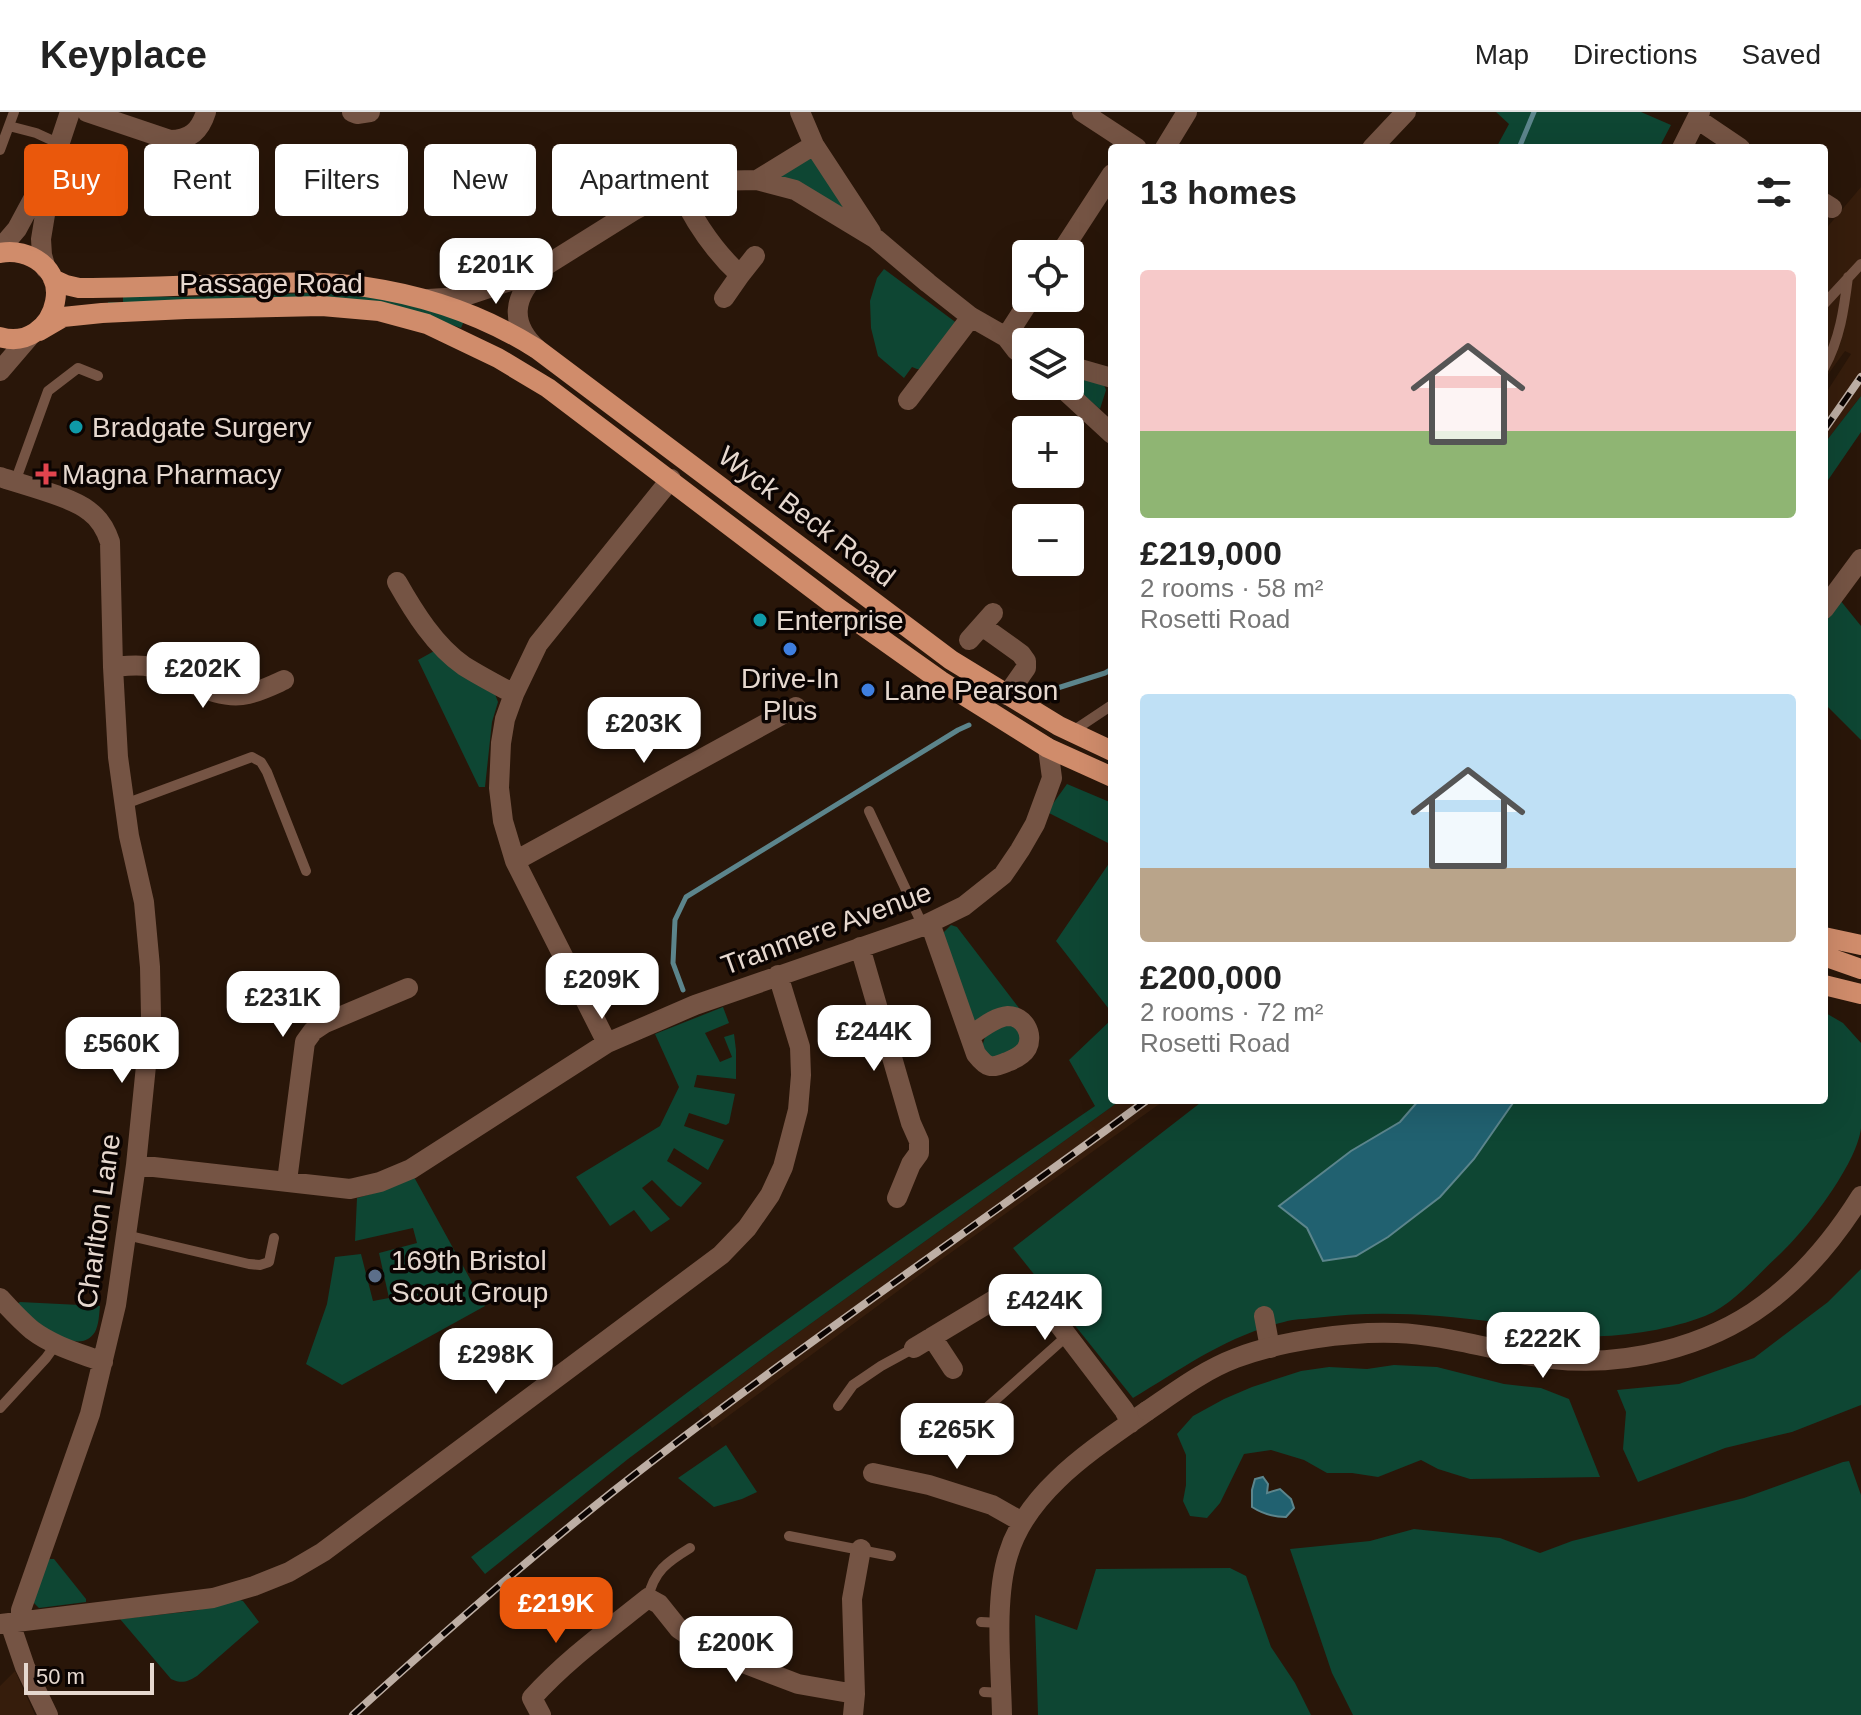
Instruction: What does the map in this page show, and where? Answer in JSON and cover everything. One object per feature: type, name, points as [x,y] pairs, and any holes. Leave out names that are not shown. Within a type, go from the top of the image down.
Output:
[{"type":"main road","name":"Passage Road","points":[[0,251],[22,252],[41,262],[50,274],[66,285],[79,288],[320,282],[364,286],[424,298],[475,316]]},
{"type":"main road","points":[[0,337],[14,340],[34,334],[48,322],[56,300],[50,274]]},
{"type":"main road","name":"Passage Road","points":[[34,334],[63,317],[102,313],[322,306],[379,311],[427,324],[498,358]]},
{"type":"main road","name":"Wyck Beck Road","points":[[475,316],[514,334],[537,349],[951,660],[1071,732],[1108,749]]},
{"type":"main road","name":"Wyck Beck Road","points":[[498,358],[548,388],[838,608],[941,681],[1048,748],[1108,775]]},
{"type":"main road","points":[[1828,938],[1861,945]]},
{"type":"main road","points":[[1828,957],[1861,969]]},
{"type":"main road","points":[[1828,986],[1857,996]]},
{"type":"street","points":[[60,144],[70,112]]},
{"type":"street","points":[[87,112],[170,140],[191,136],[203,122],[206,112]]},
{"type":"street","points":[[352,112],[370,112]]},
{"type":"street","name":"Passage Road","points":[[800,112],[814,145],[876,239]]},
{"type":"street","points":[[1082,112],[1128,144]]},
{"type":"street","points":[[1167,144],[1187,112]]},
{"type":"street","points":[[1376,144],[1406,112]]},
{"type":"street","points":[[1684,144],[1698,116],[1735,144]]},
{"type":"street","points":[[757,180],[814,145]]},
{"type":"street","name":"Passage Road","points":[[737,180],[757,180],[795,190],[876,239],[971,317],[1006,337],[1012,345]]},
{"type":"street","points":[[1069,240],[1108,180]]},
{"type":"street","points":[[0,251],[24,216]]},
{"type":"street","points":[[45,216],[42,255],[50,274]]},
{"type":"street","name":"Passage Road","points":[[424,298],[475,294],[505,283],[545,266],[625,216]]},
{"type":"street","points":[[692,216],[740,275]]},
{"type":"street","points":[[724,298],[755,256]]},
{"type":"street","name":"Passage Road","points":[[537,349],[523,331],[518,318],[518,304],[529,281],[545,266]]},
{"type":"street","points":[[1012,340],[1006,337],[1022,312]]},
{"type":"street","points":[[908,400],[917,377],[971,317]]},
{"type":"street","points":[[0,371],[34,334]]},
{"type":"street","points":[[1084,370],[1108,377]]},
{"type":"street","points":[[1077,400],[1108,426]]},
{"type":"street","points":[[607,1043],[515,861],[503,821],[499,788],[501,743],[514,694],[538,644],[671,479]]},
{"type":"street","name":"Charlton Lane","points":[[8,480],[89,510],[106,529],[110,542],[118,757],[129,836],[144,902],[151,1016],[136,1165],[116,1305],[103,1362],[90,1414],[21,1610],[10,1623]]},
{"type":"street","points":[[1828,604],[1861,559]]},
{"type":"street","points":[[397,582],[410,605],[448,653],[514,694]]},
{"type":"street","points":[[392,616],[410,605]]},
{"type":"street","points":[[981,627],[1021,654],[1026,661],[1026,668],[1007,695]]},
{"type":"street","points":[[113,667],[137,665],[152,668],[196,686],[229,695],[247,695],[284,680]]},
{"type":"street","points":[[515,861],[796,707]]},
{"type":"street","name":"Tranmere Avenue","points":[[136,1165],[287,1181],[351,1194],[411,1169],[607,1043],[695,1005],[926,924],[964,906],[1003,875],[1035,824],[1052,778],[1048,748]]},
{"type":"street","points":[[926,924],[970,1036]]},
{"type":"street","points":[[860,947],[911,1123],[919,1141],[919,1153],[897,1198]]},
{"type":"street","points":[[48,1715],[25,1667],[10,1623],[213,1598],[289,1572],[323,1552],[721,1255],[747,1228],[770,1195],[783,1167],[798,1110],[800,1047],[778,975]]},
{"type":"street","points":[[287,1181],[305,1042],[313,1031],[325,1023],[408,988]]},
{"type":"street","points":[[1002,1715],[993,1693],[990,1622],[1008,1554],[1022,1522],[1057,1480],[1081,1458],[1183,1387],[1235,1359],[1270,1348],[1352,1334],[1423,1335],[1552,1359],[1585,1361],[1666,1350],[1700,1340],[1737,1323],[1767,1303],[1819,1252],[1847,1219],[1861,1196]]},
{"type":"street","points":[[953,1369],[923,1342],[1017,1286],[1026,1285],[1124,1410],[1139,1417]]},
{"type":"street","points":[[0,1298],[33,1331],[56,1344],[103,1362]]},
{"type":"street","points":[[1264,1316],[1270,1348]]},
{"type":"street","points":[[873,1473],[929,1485],[992,1505],[1022,1522]]},
{"type":"street","points":[[541,1715],[532,1698],[554,1675],[648,1598],[659,1604],[679,1629],[712,1651],[854,1705],[852,1599],[861,1549]]},
{"type":"lane","points":[[0,150],[14,112]]},
{"type":"lane","points":[[9,126],[36,133],[48,144]]},
{"type":"lane","points":[[170,140],[170,144]]},
{"type":"lane","points":[[1828,300],[1861,264]]},
{"type":"lane","points":[[1828,361],[1834,351],[1848,277]]},
{"type":"lane","points":[[8,480],[48,391],[78,368],[98,376]]},
{"type":"lane","points":[[1071,732],[1108,708]]},
{"type":"lane","points":[[125,804],[252,757],[261,762],[267,772],[306,871]]},
{"type":"lane","points":[[869,811],[926,924]]},
{"type":"lane","points":[[126,1235],[260,1265],[269,1262],[274,1238]]},
{"type":"lane","points":[[973,1420],[1068,1335]]},
{"type":"lane","points":[[838,1406],[853,1385],[923,1342]]},
{"type":"lane","points":[[0,1408],[56,1344]]},
{"type":"lane","points":[[789,1536],[891,1556]]},
{"type":"lane","points":[[648,1598],[650,1587],[663,1565],[690,1548]]},
{"type":"shaded area","points":[[1861,187],[1861,396],[1828,439],[1828,390],[1851,354],[1845,351],[1828,374],[1828,226]]},
{"type":"shaded area","points":[[1115,1104],[1159,1104],[712,1428],[698,1407]]},
{"type":"shaded area","points":[[15,1671],[35,1715],[0,1715],[0,1686]]},
{"type":"green space","points":[[1496,112],[1641,112],[1671,125],[1661,144],[1498,144],[1509,124]]},
{"type":"green space","points":[[810,156],[849,214],[779,176]]},
{"type":"green space","points":[[884,269],[958,324],[925,369],[912,367],[904,378],[878,356],[871,328],[870,301],[877,278]]},
{"type":"green space","points":[[309,293],[395,301],[464,321],[461,328],[420,314],[108,305],[108,302],[123,302],[123,296]]},
{"type":"green space","points":[[1084,377],[1104,385],[1106,390],[1100,409],[1084,396]]},
{"type":"green space","points":[[1861,396],[1861,432],[1828,480],[1828,439]]},
{"type":"green space","points":[[1840,600],[1861,626],[1861,740],[1828,707],[1828,616]]},
{"type":"green space","points":[[436,650],[495,694],[498,702],[492,722],[485,787],[479,787],[418,660]]},
{"type":"green space","points":[[1067,784],[1108,801],[1108,843],[1047,812]]},
{"type":"green space","points":[[1108,865],[1108,1008],[1056,941]]},
{"type":"green space","points":[[951,925],[957,927],[1019,1008],[973,1022],[943,933]]},
{"type":"green space","points":[[723,1007],[729,1023],[705,1033],[720,1062],[732,1057],[724,1037],[734,1034],[736,1079],[697,1075],[694,1087],[735,1094],[729,1123],[726,1125],[689,1113],[684,1126],[724,1140],[708,1170],[674,1148],[667,1161],[702,1183],[681,1207],[652,1180],[642,1188],[670,1219],[651,1232],[634,1210],[610,1226],[576,1177],[660,1126],[679,1087],[655,1034]]},
{"type":"green space","points":[[1828,1014],[1843,1023],[1861,1043],[1861,1128],[1850,1160],[1840,1177],[1803,1229],[1745,1288],[1716,1311],[1689,1322],[1653,1330],[1596,1336],[1561,1335],[1495,1322],[1427,1315],[1360,1314],[1295,1320],[1263,1328],[1224,1344],[1133,1398],[1013,1248],[1199,1104],[1828,1104]]},
{"type":"green space","points":[[1108,1023],[1108,1104],[1115,1104],[770,1353],[628,1459],[485,1574],[471,1557],[794,1314],[1095,1106],[1069,1060]]},
{"type":"green space","points":[[1006,1024],[1016,1026],[1023,1036],[1019,1046],[997,1057],[988,1057],[982,1047],[985,1037]]},
{"type":"green space","points":[[414,1177],[485,1306],[342,1385],[306,1364],[327,1304],[335,1257],[361,1254],[373,1301],[389,1298],[379,1253],[417,1243],[413,1228],[355,1241],[357,1198]]},
{"type":"green space","points":[[1861,1269],[1861,1405],[1792,1432],[1725,1448],[1638,1482],[1623,1449],[1626,1412],[1617,1390],[1679,1384],[1754,1358],[1828,1302]]},
{"type":"green space","points":[[17,1304],[100,1306],[99,1319],[95,1332],[87,1339],[66,1339],[33,1318]]},
{"type":"green space","points":[[1394,1365],[1437,1367],[1504,1384],[1541,1388],[1569,1399],[1600,1477],[1470,1479],[1421,1460],[1378,1477],[1327,1473],[1304,1460],[1271,1450],[1244,1454],[1220,1503],[1207,1518],[1190,1516],[1183,1501],[1186,1455],[1177,1434],[1193,1416],[1252,1387],[1301,1371]]},
{"type":"green space","points":[[726,1445],[757,1492],[714,1507],[678,1478]]},
{"type":"green space","points":[[1849,1461],[1861,1495],[1861,1715],[1353,1715],[1332,1673],[1290,1549],[1370,1541],[1414,1529],[1500,1538],[1540,1553],[1572,1541],[1744,1498]]},
{"type":"green space","points":[[54,1559],[86,1602],[39,1608],[33,1602],[45,1562]]},
{"type":"green space","points":[[1230,1568],[1246,1576],[1271,1647],[1295,1683],[1311,1715],[1038,1715],[1035,1615],[1077,1630],[1096,1569]]},
{"type":"green space","points":[[240,1600],[259,1622],[197,1676],[184,1682],[171,1679],[120,1619],[193,1611]]},
{"type":"water","points":[[1416,1104],[1512,1104],[1474,1159],[1440,1197],[1388,1237],[1356,1256],[1323,1261],[1307,1228],[1279,1206],[1351,1151],[1400,1122]]},
{"type":"water","points":[[1263,1477],[1268,1484],[1267,1493],[1280,1489],[1291,1499],[1294,1508],[1286,1517],[1268,1515],[1252,1507],[1255,1479]]},
{"type":"waterway","points":[[1521,144],[1534,112]]},
{"type":"waterway","points":[[1048,691],[1108,671]]},
{"type":"waterway","points":[[683,990],[673,963],[675,920],[686,897],[969,725]]},
{"type":"railway","points":[[1828,424],[1861,377]]},
{"type":"railway","points":[[353,1715],[482,1601],[615,1490],[813,1341],[1141,1104]]},
{"type":"place","name":"Bradgate Surgery","points":[[76,427]]},
{"type":"place","name":"Magna Pharmacy","points":[[46,474]]},
{"type":"place","name":"Enterprise","points":[[760,620]]},
{"type":"place","name":"Drive-In Plus","points":[[790,649]]},
{"type":"place","name":"Lane Pearson","points":[[868,690]]},
{"type":"place","name":"169th Bristol Scout Group","points":[[375,1276]]}]
